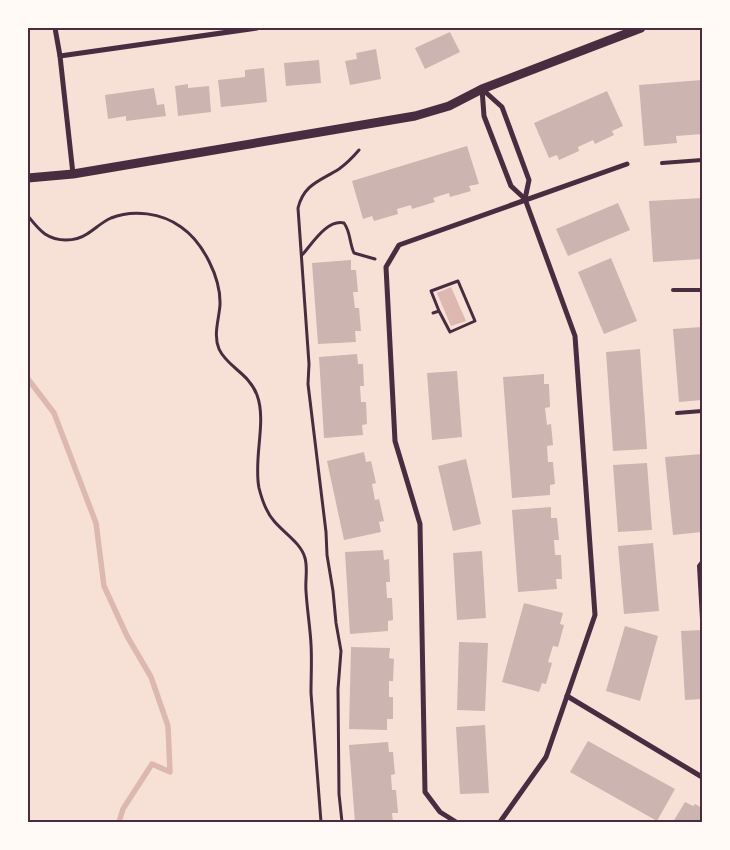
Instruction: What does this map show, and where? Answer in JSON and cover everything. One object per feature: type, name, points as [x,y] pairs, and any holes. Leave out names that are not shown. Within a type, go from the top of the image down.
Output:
[{"type":"street","points":[[54,28],[60,56],[73,174]]},
{"type":"street","points":[[60,56],[257,28]]},
{"type":"street","points":[[28,178],[73,174],[415,116],[449,106],[482,89],[641,28]]},
{"type":"street","points":[[482,89],[484,116],[511,186],[525,199],[575,336],[595,615],[546,757],[500,822]]},
{"type":"street","points":[[482,89],[502,107],[529,180],[525,199]]},
{"type":"street","points":[[456,822],[440,812],[425,792],[420,524],[395,441],[386,267],[399,245],[627,164]]},
{"type":"street","points":[[567,696],[702,777]]},
{"type":"lane","points":[[662,163],[702,160]]},
{"type":"lane","points":[[673,290],[702,290]]},
{"type":"lane","points":[[677,413],[702,411]]},
{"type":"lane","points":[[702,562],[699,566],[702,619]]},
{"type":"path","points":[[342,822],[339,794],[338,689],[341,651],[336,623],[334,591],[327,556],[326,532],[308,384],[309,364],[298,208],[300,198],[311,185],[340,168],[359,150]]},
{"type":"path","points":[[28,216],[44,234],[66,240],[86,235],[100,224],[126,214],[158,216],[182,227],[199,245],[212,269],[219,291],[220,304],[217,334],[220,350],[227,360],[254,387],[258,399],[261,414],[256,468],[264,506],[274,521],[302,550],[305,558],[307,609],[311,642],[311,692],[321,822]]},
{"type":"path","points":[[301,256],[329,225],[338,222],[344,223],[349,230],[350,245],[354,253],[375,259]]},
{"type":"path","points":[[458,281],[475,321],[450,332],[439,311],[431,291],[458,281]]},
{"type":"path","points":[[433,314],[439,311]]},
{"type":"shaded area","points":[[451,287],[466,321],[451,326],[437,293]]},
{"type":"building","points":[[450,32],[460,52],[425,69],[415,48]]},
{"type":"building","points":[[376,49],[381,79],[350,85],[345,61],[357,59],[356,53]]},
{"type":"building","points":[[319,60],[321,83],[286,86],[284,63]]},
{"type":"building","points":[[264,68],[267,102],[221,107],[218,80],[245,77],[245,70]]},
{"type":"building","points":[[702,80],[702,134],[676,136],[677,143],[644,146],[639,85]]},
{"type":"building","points":[[188,84],[188,88],[209,86],[211,112],[178,116],[175,86]]},
{"type":"building","points":[[154,88],[157,105],[164,104],[166,116],[126,121],[126,116],[108,119],[105,95]]},
{"type":"building","points":[[607,91],[623,126],[612,131],[614,135],[595,144],[593,140],[578,147],[579,151],[559,160],[557,155],[549,158],[534,123]]},
{"type":"building","points":[[467,146],[479,184],[469,186],[471,191],[450,197],[449,193],[433,198],[435,202],[412,209],[411,205],[397,209],[398,214],[374,221],[372,216],[363,219],[352,181]]},
{"type":"building","points":[[702,198],[702,259],[653,262],[649,201]]},
{"type":"building","points":[[618,203],[630,230],[568,256],[556,229]]},
{"type":"building","points":[[611,258],[637,321],[604,334],[578,272]]},
{"type":"building","points":[[351,260],[351,270],[356,270],[358,292],[353,292],[355,308],[359,308],[361,331],[355,331],[356,342],[318,344],[312,263]]},
{"type":"building","points":[[702,327],[702,400],[679,402],[673,329]]},
{"type":"building","points":[[640,349],[647,449],[613,451],[606,352]]},
{"type":"building","points":[[357,354],[358,364],[363,364],[364,386],[360,386],[361,402],[366,402],[367,424],[362,425],[363,435],[324,438],[319,357]]},
{"type":"building","points":[[457,371],[462,437],[432,440],[427,373]]},
{"type":"building","points":[[544,374],[544,384],[549,384],[550,407],[545,408],[547,425],[551,424],[553,445],[547,446],[548,462],[553,462],[555,484],[550,485],[550,495],[512,498],[503,377]]},
{"type":"building","points":[[364,452],[366,462],[371,461],[376,483],[372,484],[375,500],[379,499],[384,521],[379,522],[381,532],[344,540],[327,461]]},
{"type":"building","points":[[702,454],[702,532],[673,535],[665,457]]},
{"type":"building","points":[[466,459],[481,524],[453,531],[438,466]]},
{"type":"building","points":[[647,463],[652,530],[618,532],[613,465]]},
{"type":"building","points":[[551,507],[551,518],[557,518],[559,540],[554,540],[555,555],[561,555],[562,579],[556,579],[557,589],[518,592],[512,510]]},
{"type":"building","points":[[653,543],[659,611],[624,614],[618,546]]},
{"type":"building","points":[[383,550],[384,560],[389,559],[390,582],[386,582],[387,598],[392,598],[393,620],[388,621],[388,631],[350,634],[345,552]]},
{"type":"building","points":[[482,551],[486,618],[457,620],[453,553]]},
{"type":"building","points":[[524,603],[563,613],[560,624],[564,625],[558,647],[553,646],[548,662],[552,663],[546,684],[542,683],[539,692],[502,682]]},
{"type":"building","points":[[625,626],[658,636],[640,701],[606,691]]},
{"type":"building","points":[[702,630],[702,699],[685,700],[681,631]]},
{"type":"building","points":[[459,642],[488,643],[485,711],[457,710]]},
{"type":"building","points":[[351,647],[390,648],[389,658],[394,659],[393,681],[389,681],[389,697],[393,697],[393,719],[387,719],[387,730],[349,729]]},
{"type":"building","points":[[485,725],[489,793],[460,794],[456,727]]},
{"type":"building","points":[[588,741],[675,789],[657,821],[570,772]]},
{"type":"building","points":[[388,742],[389,752],[393,752],[395,774],[391,775],[392,790],[396,790],[398,813],[392,813],[393,822],[355,822],[349,745]]},
{"type":"building","points":[[685,802],[702,808],[702,822],[673,822]]},
{"type":"waterway","points":[[28,379],[54,413],[96,523],[104,586],[127,636],[151,677],[168,726],[170,772],[152,764],[123,809],[119,822]]}]
